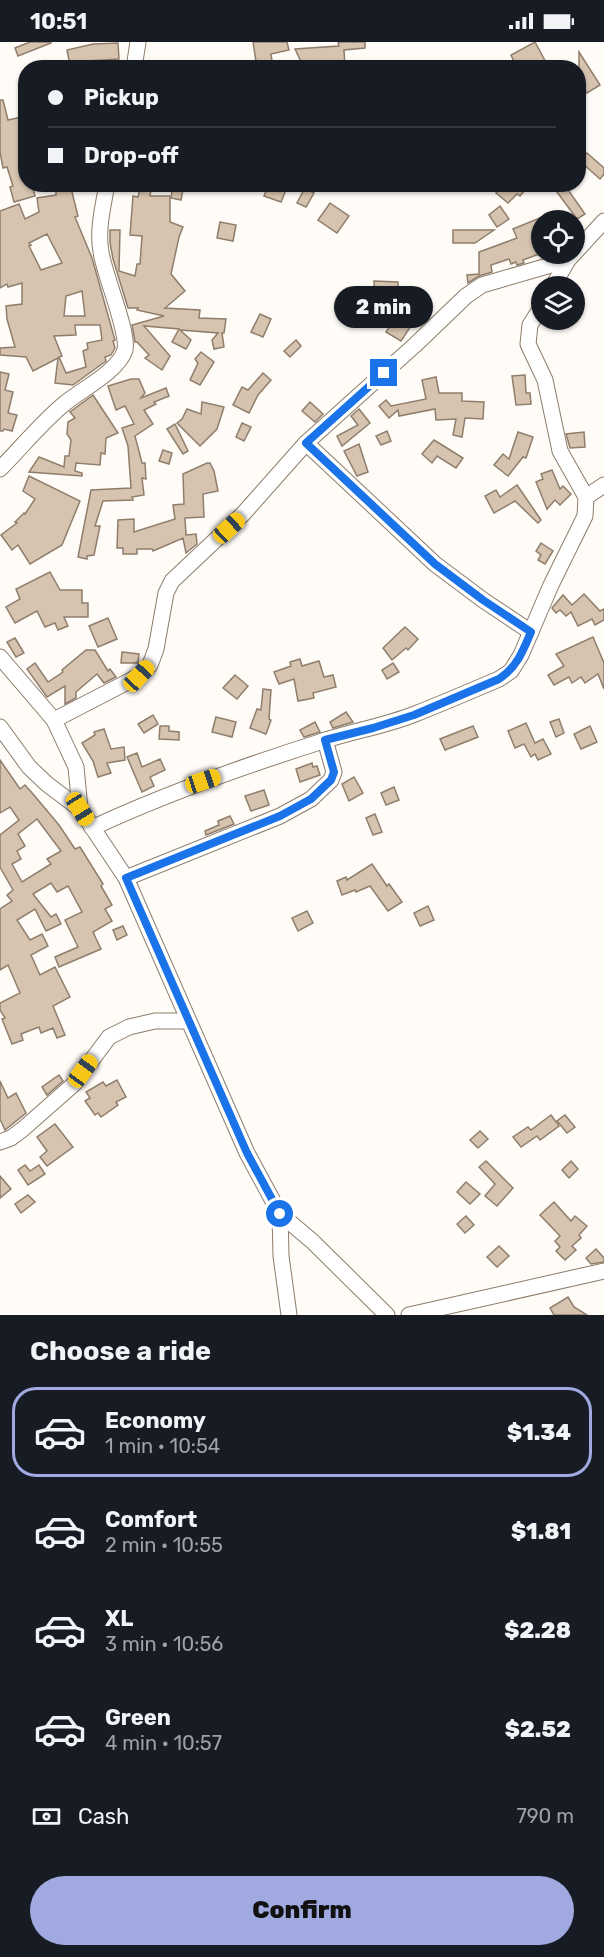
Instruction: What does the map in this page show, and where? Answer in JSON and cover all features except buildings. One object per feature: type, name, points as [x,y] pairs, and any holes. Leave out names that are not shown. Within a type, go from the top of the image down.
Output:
[{"type":"street","points":[[135,60],[138,42]]},
{"type":"street","points":[[0,469],[64,403],[97,382],[122,356],[125,349],[125,338],[100,247],[100,226],[106,192]]},
{"type":"street","points":[[585,242],[604,221]]},
{"type":"street","points":[[54,720],[139,676],[150,665],[156,649],[165,593],[172,581],[243,514],[306,443],[473,291],[482,285],[554,264]]},
{"type":"street","points":[[92,828],[140,805],[203,781],[325,740],[414,715],[499,679],[511,671],[521,655],[585,516],[586,497],[560,452],[545,380],[528,344],[531,323]]},
{"type":"street","points":[[306,443],[435,564],[531,632]]},
{"type":"street","points":[[586,497],[604,485]]},
{"type":"street","points":[[0,657],[54,720],[76,767],[80,809]]},
{"type":"street","points":[[0,728],[29,767],[80,809],[126,878],[247,1153],[280,1214],[312,1241],[387,1315]]},
{"type":"street","points":[[126,878],[280,816],[311,799],[331,780],[334,772],[325,740]]},
{"type":"street","points":[[0,1142],[11,1138],[23,1129],[74,1084],[109,1037],[129,1027],[155,1021],[188,1021]]},
{"type":"street","points":[[280,1214],[281,1256],[289,1315]]},
{"type":"street","points":[[409,1315],[604,1271]]},
{"type":"route","points":[[280,1214],[247,1153],[126,878],[280,816],[311,799],[331,780],[334,772],[325,740],[414,715],[499,679],[511,671],[521,655],[531,632],[435,564],[306,443],[330,419],[384,373]]}]
